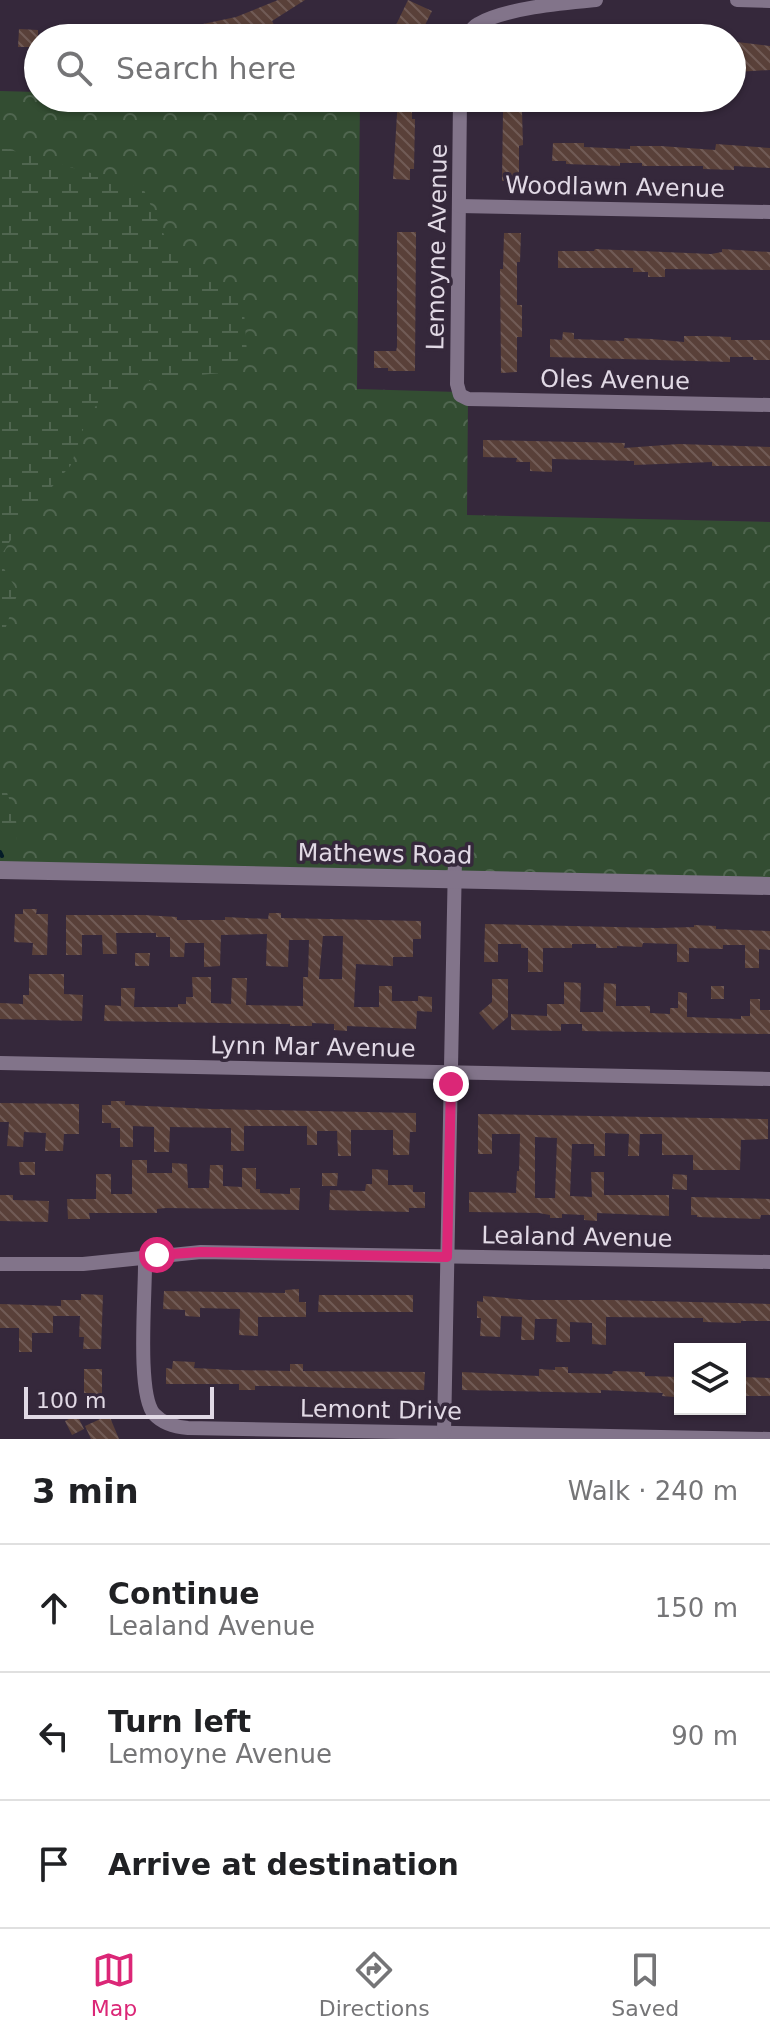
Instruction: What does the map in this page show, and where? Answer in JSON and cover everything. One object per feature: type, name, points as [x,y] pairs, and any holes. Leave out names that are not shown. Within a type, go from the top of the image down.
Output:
[{"type":"street","points":[[478,24],[541,6],[596,0]]},
{"type":"street","points":[[737,0],[770,1]]},
{"type":"street","name":"Lemoyne Avenue","points":[[460,112],[457,384],[460,395]]},
{"type":"street","name":"Woodlawn Avenue","points":[[459,206],[770,212]]},
{"type":"street","name":"Oles Avenue","points":[[460,395],[468,399],[770,405]]},
{"type":"street","points":[[444,1433],[455,859]]},
{"type":"street","name":"Mathews Road","points":[[0,870],[770,886]]},
{"type":"street","name":"Lynn Mar Avenue","points":[[0,1063],[770,1079]]},
{"type":"street","name":"Lealand Avenue","points":[[0,1264],[65,1266],[201,1252],[770,1262]]},
{"type":"street","name":"Lemont Drive","points":[[145,1257],[144,1392],[154,1414],[176,1427],[254,1434],[444,1433],[770,1439]]},
{"type":"green space","points":[[0,91],[24,92],[24,112],[360,112],[357,389],[458,392],[468,399],[467,515],[770,522],[770,886],[0,870]]},
{"type":"green space","points":[[0,147],[143,188],[166,239],[243,298],[247,353],[222,373],[153,379],[90,409],[71,465],[25,518],[0,557]]},
{"type":"green space","points":[[0,562],[18,592],[0,644]]},
{"type":"green space","points":[[0,772],[16,819],[17,841],[0,841]]},
{"type":"building","points":[[278,0],[305,0],[272,21],[274,24],[203,24],[236,17]]},
{"type":"building","points":[[408,0],[432,11],[426,24],[396,24]]},
{"type":"building","points":[[19,29],[24,29],[24,47],[18,47]]},
{"type":"building","points":[[746,43],[770,46],[770,70],[746,71]]},
{"type":"building","points":[[397,112],[412,112],[412,119],[415,119],[414,169],[410,169],[410,180],[393,179]]},
{"type":"building","points":[[503,112],[522,112],[523,145],[519,146],[519,181],[502,181]]},
{"type":"building","points":[[553,143],[584,143],[584,147],[630,149],[630,146],[661,146],[715,150],[716,144],[770,148],[770,168],[734,166],[734,170],[703,169],[703,166],[642,166],[642,163],[620,163],[620,166],[566,164],[566,161],[552,161]]},
{"type":"building","points":[[397,232],[416,232],[415,371],[374,368],[374,351],[396,351],[397,347]]},
{"type":"building","points":[[504,233],[521,233],[517,305],[522,305],[522,337],[517,337],[517,372],[501,373],[500,269],[503,269]]},
{"type":"building","points":[[595,249],[711,254],[722,252],[722,249],[770,252],[770,270],[665,269],[665,277],[648,277],[648,272],[633,272],[633,268],[558,268],[558,251]]},
{"type":"building","points":[[563,332],[574,333],[574,339],[624,341],[624,338],[684,342],[684,336],[770,340],[770,360],[753,360],[753,357],[730,357],[730,362],[550,357],[550,339],[562,340]]},
{"type":"building","points":[[483,440],[625,443],[624,448],[679,444],[770,447],[770,466],[712,466],[712,462],[634,465],[634,461],[552,459],[552,472],[530,471],[530,462],[516,462],[517,458],[483,457]]},
{"type":"building","points":[[23,909],[37,909],[36,914],[48,914],[47,955],[32,955],[33,943],[14,942],[15,914],[23,914]]},
{"type":"building","points":[[269,913],[281,913],[281,918],[421,921],[421,939],[413,939],[413,957],[393,957],[393,966],[356,964],[354,1007],[379,1007],[379,986],[392,986],[392,1001],[418,1001],[418,996],[432,997],[432,1012],[417,1011],[416,1029],[347,1026],[347,1031],[334,1030],[334,1024],[312,1023],[312,1026],[290,1026],[104,1021],[105,1005],[121,1006],[121,988],[135,988],[134,1007],[178,1007],[178,1004],[186,1004],[186,997],[193,997],[192,977],[211,977],[211,1003],[231,1004],[232,978],[247,978],[246,1005],[303,1006],[303,977],[308,977],[309,940],[289,940],[288,967],[266,966],[267,934],[221,935],[220,966],[204,967],[204,943],[185,943],[184,957],[170,957],[170,937],[156,937],[156,933],[116,933],[117,954],[103,954],[102,935],[82,935],[82,955],[66,955],[66,915],[144,915],[177,917],[177,920],[225,920],[225,917],[268,919]],"holes":[[[323,936],[343,936],[342,979],[319,979]]]},
{"type":"building","points":[[485,924],[657,928],[716,926],[716,929],[770,931],[770,950],[759,949],[759,968],[745,968],[745,945],[723,945],[723,949],[689,948],[689,962],[677,962],[677,944],[643,943],[642,947],[596,948],[596,944],[572,944],[572,948],[543,948],[543,972],[528,972],[528,948],[521,948],[521,944],[498,944],[498,962],[484,962]]},
{"type":"building","points":[[135,953],[150,953],[149,966],[135,966]]},
{"type":"building","points":[[29,974],[64,974],[64,994],[83,995],[82,1021],[0,1019],[0,1003],[23,1004],[23,995],[29,995]]},
{"type":"building","points":[[492,979],[508,979],[508,1017],[493,1030],[479,1013],[492,1002]]},
{"type":"building","points":[[564,982],[581,983],[580,1012],[603,1012],[604,983],[616,984],[616,1006],[650,1006],[650,1013],[670,1014],[670,1008],[678,1008],[678,992],[687,993],[687,1017],[741,1019],[741,1016],[750,1016],[750,999],[760,999],[760,1010],[770,1010],[770,1034],[582,1031],[582,1024],[561,1024],[561,1031],[511,1030],[511,1014],[547,1016],[547,1004],[564,1004]]},
{"type":"building","points":[[711,986],[724,986],[724,999],[711,999]]},
{"type":"building","points":[[111,1101],[125,1101],[125,1105],[211,1109],[416,1113],[416,1132],[410,1132],[409,1155],[393,1155],[393,1130],[351,1130],[351,1156],[338,1156],[337,1131],[317,1131],[317,1145],[307,1145],[307,1126],[244,1126],[244,1151],[231,1151],[231,1128],[170,1127],[169,1152],[154,1152],[154,1127],[133,1126],[133,1147],[120,1147],[120,1128],[111,1128],[111,1123],[102,1123],[102,1105],[111,1105]]},
{"type":"building","points":[[0,1103],[79,1104],[79,1134],[64,1134],[63,1151],[45,1151],[46,1133],[24,1132],[23,1147],[7,1146],[9,1122],[0,1122]]},
{"type":"building","points":[[478,1114],[768,1119],[768,1139],[741,1140],[740,1170],[693,1170],[693,1155],[662,1155],[662,1134],[640,1134],[639,1156],[628,1156],[629,1134],[605,1133],[605,1156],[594,1156],[594,1144],[572,1144],[570,1196],[592,1197],[591,1172],[604,1172],[604,1195],[669,1195],[669,1216],[597,1213],[597,1221],[584,1220],[584,1215],[562,1214],[562,1218],[550,1218],[550,1215],[539,1213],[469,1212],[469,1192],[516,1193],[520,1134],[492,1134],[492,1154],[478,1154]],"holes":[[[535,1137],[557,1138],[555,1198],[535,1198]]]},
{"type":"building","points":[[132,1160],[147,1160],[147,1173],[172,1173],[172,1163],[187,1164],[188,1188],[209,1188],[210,1165],[223,1165],[223,1186],[242,1187],[242,1168],[256,1168],[256,1189],[260,1189],[260,1193],[290,1194],[290,1188],[300,1188],[299,1210],[166,1208],[157,1209],[157,1213],[89,1213],[90,1219],[68,1219],[67,1199],[96,1199],[96,1174],[111,1174],[111,1194],[132,1194]]},
{"type":"building","points":[[19,1162],[35,1162],[35,1175],[20,1175]]},
{"type":"building","points":[[372,1169],[388,1170],[388,1185],[413,1185],[413,1192],[425,1192],[425,1208],[409,1208],[409,1212],[329,1210],[330,1190],[365,1191],[366,1184],[372,1184]]},
{"type":"building","points":[[322,1173],[338,1173],[337,1186],[322,1186]]},
{"type":"building","points":[[673,1174],[687,1175],[687,1190],[672,1189]]},
{"type":"building","points":[[0,1195],[13,1195],[13,1200],[49,1201],[48,1222],[0,1221]]},
{"type":"building","points":[[691,1197],[770,1199],[770,1215],[761,1215],[760,1219],[697,1217],[691,1215]]},
{"type":"building","points":[[299,1289],[299,1302],[306,1302],[306,1317],[258,1317],[258,1336],[239,1335],[240,1309],[200,1308],[200,1317],[185,1316],[185,1310],[163,1309],[164,1291],[285,1293],[285,1290]]},
{"type":"building","points":[[81,1294],[103,1295],[101,1349],[83,1349],[84,1337],[79,1337],[80,1316],[53,1316],[53,1333],[32,1333],[32,1352],[19,1352],[19,1328],[0,1328],[0,1304],[61,1306],[61,1300],[81,1300]]},
{"type":"building","points":[[319,1295],[413,1295],[413,1312],[318,1312]]},
{"type":"building","points":[[483,1296],[529,1300],[770,1304],[770,1321],[741,1323],[703,1322],[703,1318],[606,1317],[606,1345],[592,1344],[592,1323],[570,1322],[570,1342],[556,1342],[557,1319],[535,1319],[534,1340],[521,1340],[522,1317],[501,1316],[500,1337],[480,1336],[481,1318],[477,1318],[477,1301],[483,1302]]},
{"type":"building","points":[[173,1361],[195,1362],[194,1368],[233,1370],[290,1371],[290,1364],[303,1364],[303,1371],[425,1372],[424,1390],[255,1386],[255,1390],[239,1390],[239,1384],[166,1384],[166,1368],[172,1369]]},
{"type":"building","points":[[555,1367],[568,1367],[568,1373],[645,1372],[645,1376],[674,1377],[674,1397],[662,1396],[663,1393],[601,1390],[601,1393],[462,1390],[462,1372],[539,1376],[539,1369],[555,1370]]},
{"type":"building","points":[[84,1369],[102,1369],[102,1394],[84,1394]]},
{"type":"building","points":[[746,1377],[770,1378],[770,1396],[746,1396]]},
{"type":"building","points":[[77,1415],[84,1429],[72,1435],[65,1421]]},
{"type":"building","points":[[109,1415],[119,1439],[91,1439],[85,1426]]},
{"type":"waterway","points":[[0,852],[2,856]]},
{"type":"route","points":[[157,1255],[201,1252],[447,1257],[451,1084]]}]
